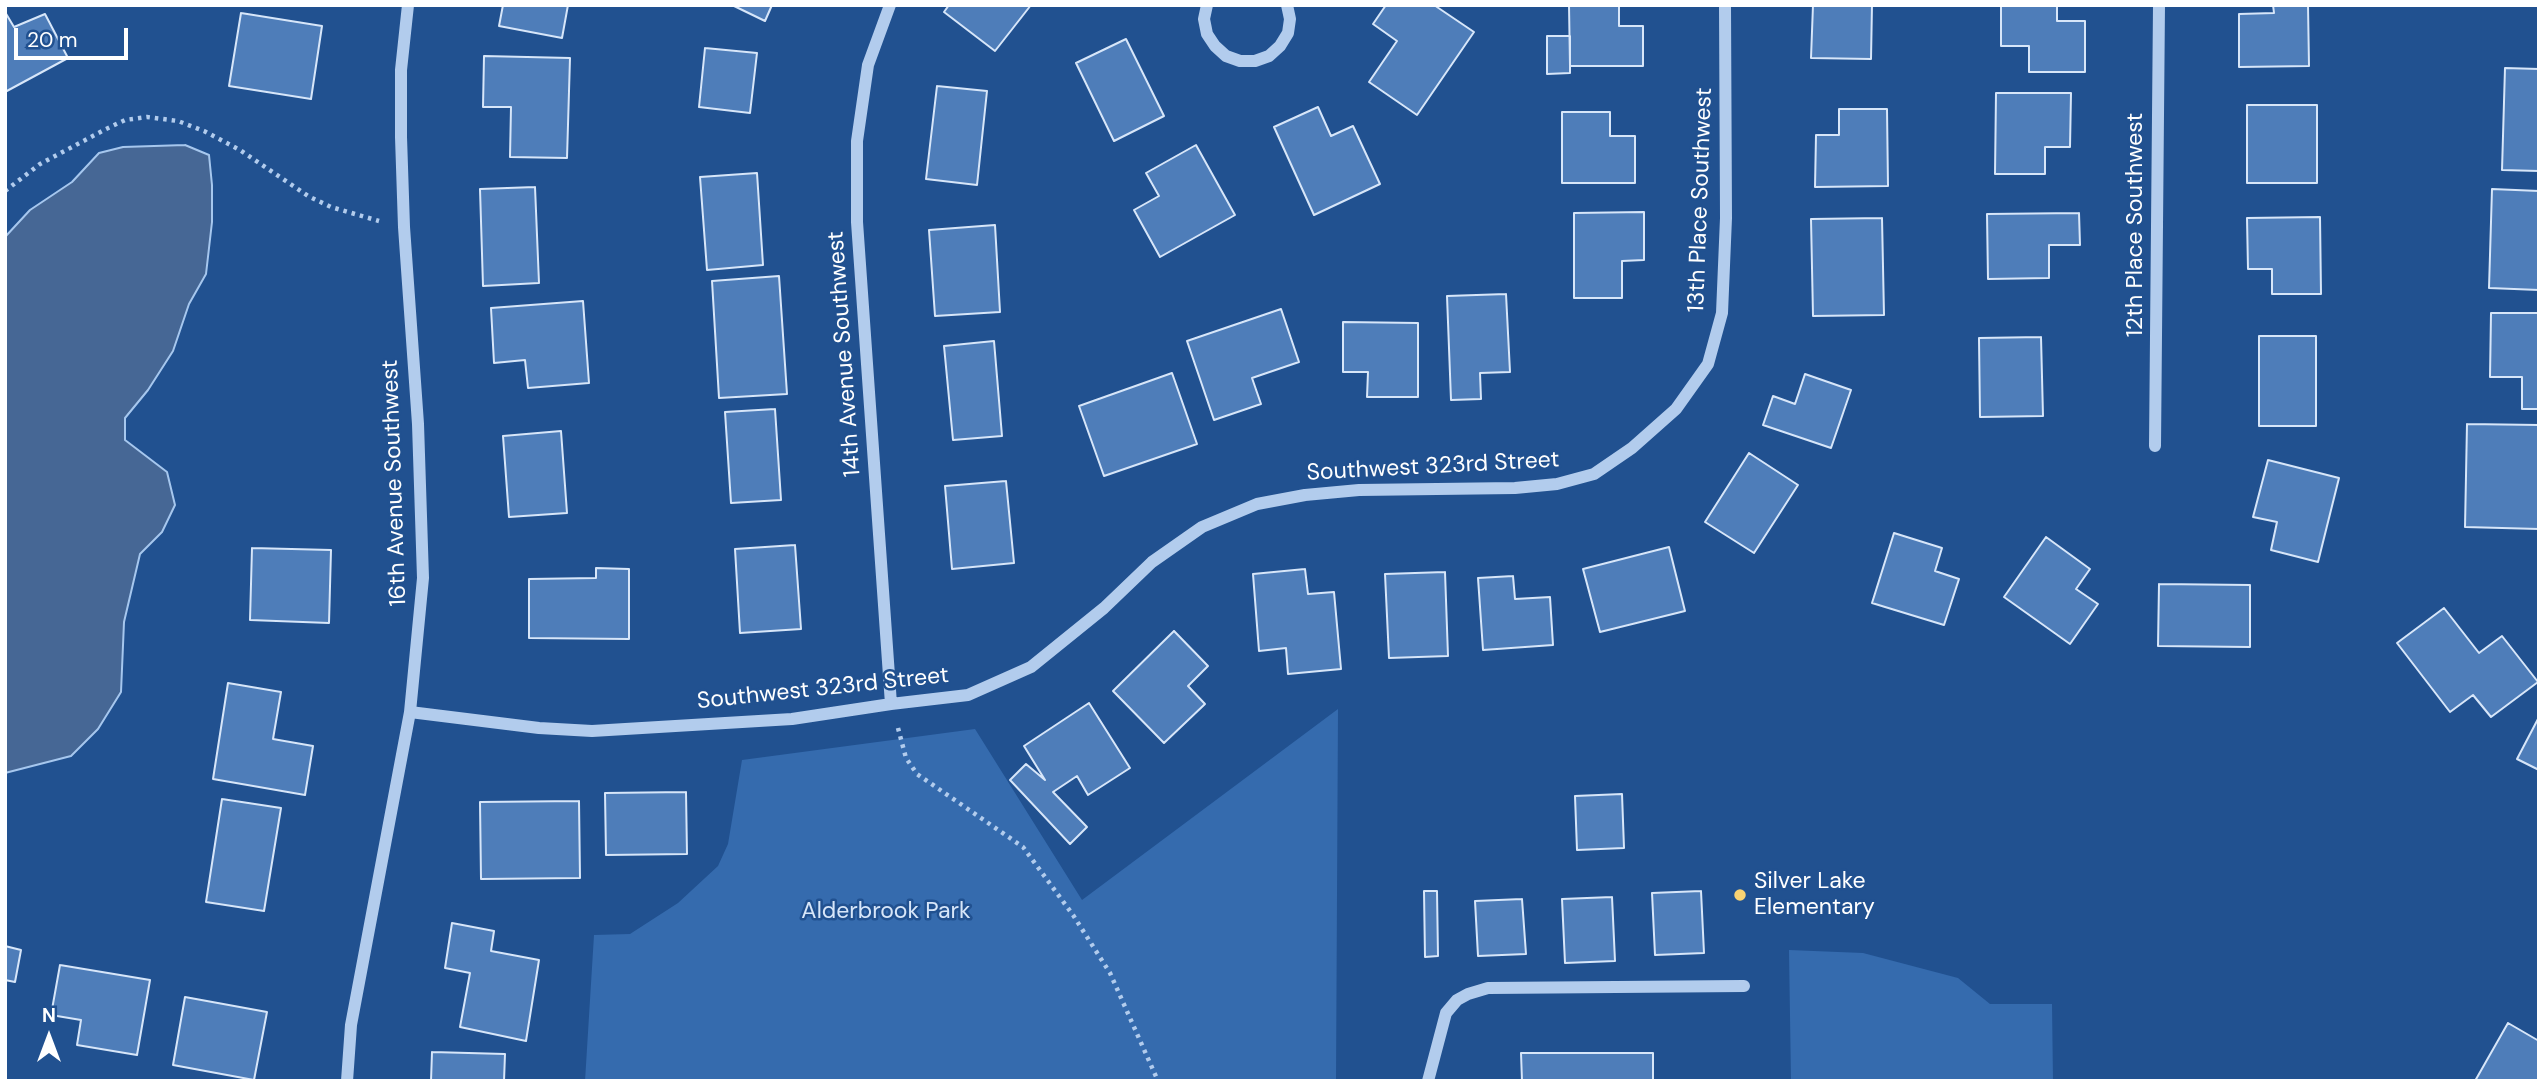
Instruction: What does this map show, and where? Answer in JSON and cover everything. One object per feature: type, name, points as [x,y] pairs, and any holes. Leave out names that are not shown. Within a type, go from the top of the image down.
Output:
[{"type":"street","name":"16th Avenue Southwest","points":[[347,1081],[353,1012],[410,712],[423,578],[418,424],[404,227],[401,70],[408,5]]},
{"type":"street","name":"14th Avenue Southwest","points":[[890,5],[868,65],[857,141],[857,222],[891,704]]},
{"type":"street","points":[[1207,5],[1204,19],[1207,34],[1214,46],[1226,56],[1240,61],[1269,56],[1280,46],[1289,26],[1287,5]]},
{"type":"street","name":"13th Place Southwest","points":[[1632,448],[1676,409],[1707,364],[1722,313],[1726,218],[1726,5]]},
{"type":"street","name":"12th Place Southwest","points":[[2155,446],[2159,5]]},
{"type":"street","name":"Southwest 323rd Street","points":[[410,712],[539,728],[592,730],[792,719],[968,695],[1031,667],[1104,608],[1152,562],[1202,527],[1257,504],[1305,495],[1359,490],[1466,490],[1557,484],[1594,474],[1632,448]]},
{"type":"street","points":[[1429,1081],[1446,1013],[1457,1000],[1468,993],[1488,988],[1744,986]]},
{"type":"path","points":[[5,191],[40,164],[106,129],[125,120],[147,117],[178,121],[204,131],[240,150],[308,197],[331,207],[404,227]]},
{"type":"path","points":[[891,704],[906,758],[917,775],[1023,847],[1073,915],[1110,973],[1158,1081]]},
{"type":"green space","name":"Alderbrook Park","points":[[1338,709],[1336,1081],[585,1081],[594,935],[630,934],[678,903],[718,866],[728,844],[742,760],[975,729],[1082,900]]},
{"type":"green space","points":[[1789,950],[1863,953],[1958,978],[1990,1004],[2052,1004],[2053,1081],[1791,1081]]},
{"type":"shaded area","points":[[185,145],[209,155],[212,222],[206,274],[189,304],[173,351],[148,390],[125,418],[125,440],[167,472],[175,505],[162,532],[140,554],[124,622],[121,692],[98,729],[71,756],[5,773],[5,237],[30,210],[72,182],[99,153],[123,147]]},
{"type":"building","points":[[503,5],[568,5],[562,38],[499,26]]},
{"type":"building","points":[[732,5],[772,5],[765,21]]},
{"type":"building","points":[[949,5],[1031,5],[995,51],[944,12]]},
{"type":"building","points":[[1386,5],[1434,5],[1474,32],[1417,115],[1369,82],[1397,41],[1373,24]]},
{"type":"building","points":[[1569,5],[1619,5],[1619,26],[1643,26],[1643,66],[1570,66]]},
{"type":"building","points":[[1813,5],[1872,5],[1871,59],[1811,58]]},
{"type":"building","points":[[2001,5],[2057,5],[2057,21],[2085,21],[2085,72],[2029,72],[2029,46],[2001,46]]},
{"type":"building","points":[[2273,5],[2308,5],[2309,66],[2239,67],[2239,14],[2274,13]]},
{"type":"building","points":[[5,12],[14,27],[45,14],[68,58],[5,92]]},
{"type":"building","points":[[241,13],[322,26],[311,99],[229,86]]},
{"type":"building","points":[[1547,36],[1570,36],[1570,73],[1547,74]]},
{"type":"building","points":[[1126,39],[1164,116],[1114,141],[1076,63]]},
{"type":"building","points":[[705,48],[757,53],[750,113],[699,107]]},
{"type":"building","points":[[484,56],[570,58],[567,158],[510,157],[511,107],[483,107]]},
{"type":"building","points":[[2505,68],[2539,69],[2539,171],[2502,170]]},
{"type":"building","points":[[937,86],[987,91],[977,185],[926,179]]},
{"type":"building","points":[[1996,93],[2071,93],[2070,147],[2045,147],[2045,174],[1995,174]]},
{"type":"building","points":[[2247,105],[2317,105],[2317,183],[2247,183]]},
{"type":"building","points":[[1318,107],[1331,136],[1353,126],[1380,184],[1314,215],[1274,127]]},
{"type":"building","points":[[1839,109],[1887,109],[1888,186],[1815,187],[1816,135],[1839,135]]},
{"type":"building","points":[[1562,112],[1610,112],[1610,136],[1635,136],[1635,183],[1562,183]]},
{"type":"building","points":[[1196,145],[1235,215],[1160,257],[1134,210],[1159,196],[1146,173]]},
{"type":"building","points":[[757,173],[763,265],[707,270],[700,177]]},
{"type":"building","points":[[535,187],[539,283],[483,286],[480,189]]},
{"type":"building","points":[[2492,189],[2539,191],[2539,290],[2489,288]]},
{"type":"building","points":[[1644,212],[1644,260],[1622,261],[1622,298],[1574,298],[1574,213]]},
{"type":"building","points":[[2079,213],[2080,245],[2049,245],[2049,278],[1988,279],[1987,214]]},
{"type":"building","points":[[2320,217],[2321,294],[2272,294],[2272,269],[2248,269],[2247,218]]},
{"type":"building","points":[[1882,218],[1884,315],[1813,316],[1811,219]]},
{"type":"building","points":[[995,225],[1000,312],[935,316],[929,230]]},
{"type":"building","points":[[779,276],[787,394],[719,398],[712,281]]},
{"type":"building","points":[[1506,294],[1510,372],[1480,373],[1481,399],[1451,400],[1447,296]]},
{"type":"building","points":[[583,301],[589,383],[528,388],[525,360],[494,363],[491,308]]},
{"type":"building","points":[[1281,309],[1299,362],[1252,378],[1261,404],[1214,420],[1187,341]]},
{"type":"building","points":[[2491,313],[2539,313],[2539,409],[2522,409],[2522,377],[2490,377]]},
{"type":"building","points":[[1343,322],[1418,323],[1418,397],[1367,397],[1368,372],[1343,372]]},
{"type":"building","points":[[2259,336],[2316,336],[2316,426],[2259,426]]},
{"type":"building","points":[[2041,337],[2043,416],[1980,417],[1979,338]]},
{"type":"building","points":[[994,341],[1002,436],[953,440],[944,346]]},
{"type":"building","points":[[1172,373],[1197,444],[1104,476],[1079,406]]},
{"type":"building","points":[[1805,374],[1851,390],[1831,448],[1763,425],[1773,396],[1795,404]]},
{"type":"building","points":[[775,409],[781,500],[731,503],[725,412]]},
{"type":"building","points":[[2467,424],[2539,425],[2539,529],[2465,527]]},
{"type":"building","points":[[561,431],[567,513],[509,517],[503,436]]},
{"type":"building","points":[[1749,453],[1798,485],[1754,553],[1705,522]]},
{"type":"building","points":[[2268,460],[2339,478],[2318,562],[2271,550],[2277,522],[2253,517]]},
{"type":"building","points":[[1006,481],[1014,563],[952,569],[945,486]]},
{"type":"building","points":[[1894,533],[1942,548],[1935,571],[1959,579],[1944,625],[1872,603]]},
{"type":"building","points":[[2046,537],[2090,569],[2076,589],[2098,604],[2070,644],[2004,597]]},
{"type":"building","points":[[795,545],[801,629],[740,633],[735,549]]},
{"type":"building","points":[[1669,547],[1685,611],[1600,632],[1583,569]]},
{"type":"building","points":[[252,548],[331,550],[329,623],[250,620]]},
{"type":"building","points":[[596,568],[629,569],[629,639],[529,638],[529,579],[596,578]]},
{"type":"building","points":[[1305,569],[1308,594],[1334,592],[1341,669],[1288,674],[1286,648],[1259,651],[1253,574]]},
{"type":"building","points":[[1445,572],[1448,656],[1389,658],[1385,574]]},
{"type":"building","points":[[1513,576],[1515,599],[1550,597],[1553,645],[1483,650],[1478,578]]},
{"type":"building","points":[[2159,584],[2250,585],[2250,647],[2158,646]]},
{"type":"building","points":[[2444,608],[2479,653],[2502,636],[2538,682],[2491,717],[2473,695],[2450,712],[2397,643]]},
{"type":"building","points":[[1174,631],[1208,666],[1188,686],[1205,704],[1164,743],[1113,691]]},
{"type":"building","points":[[228,683],[281,692],[273,739],[313,746],[305,795],[213,779]]},
{"type":"building","points":[[1089,703],[1130,768],[1088,795],[1077,776],[1053,792],[1087,827],[1070,844],[1010,780],[1026,764],[1045,780],[1024,746]]},
{"type":"building","points":[[2539,717],[2539,770],[2517,759]]},
{"type":"building","points":[[686,792],[687,854],[606,855],[605,793]]},
{"type":"building","points":[[1622,794],[1624,848],[1577,850],[1575,796]]},
{"type":"building","points":[[222,799],[281,808],[264,911],[206,902]]},
{"type":"building","points":[[579,801],[580,878],[481,879],[480,802]]},
{"type":"building","points":[[1424,891],[1437,891],[1438,956],[1425,957]]},
{"type":"building","points":[[1701,891],[1704,953],[1655,955],[1652,893]]},
{"type":"building","points":[[1612,897],[1615,961],[1565,963],[1562,899]]},
{"type":"building","points":[[1522,899],[1526,954],[1478,956],[1475,901]]},
{"type":"building","points":[[452,923],[494,931],[491,951],[539,960],[526,1041],[460,1027],[470,973],[445,968]]},
{"type":"building","points":[[5,946],[21,950],[15,982],[5,980]]},
{"type":"building","points":[[60,965],[150,980],[137,1055],[77,1045],[81,1020],[51,1015]]},
{"type":"building","points":[[185,997],[267,1012],[254,1080],[173,1065]]},
{"type":"building","points":[[2508,1023],[2539,1041],[2539,1081],[2475,1081]]},
{"type":"building","points":[[432,1052],[505,1054],[504,1081],[431,1081]]},
{"type":"building","points":[[1521,1053],[1653,1053],[1653,1081],[1522,1081]]},
{"type":"place","name":"Silver Lake Elementary","points":[[1740,895]]}]
